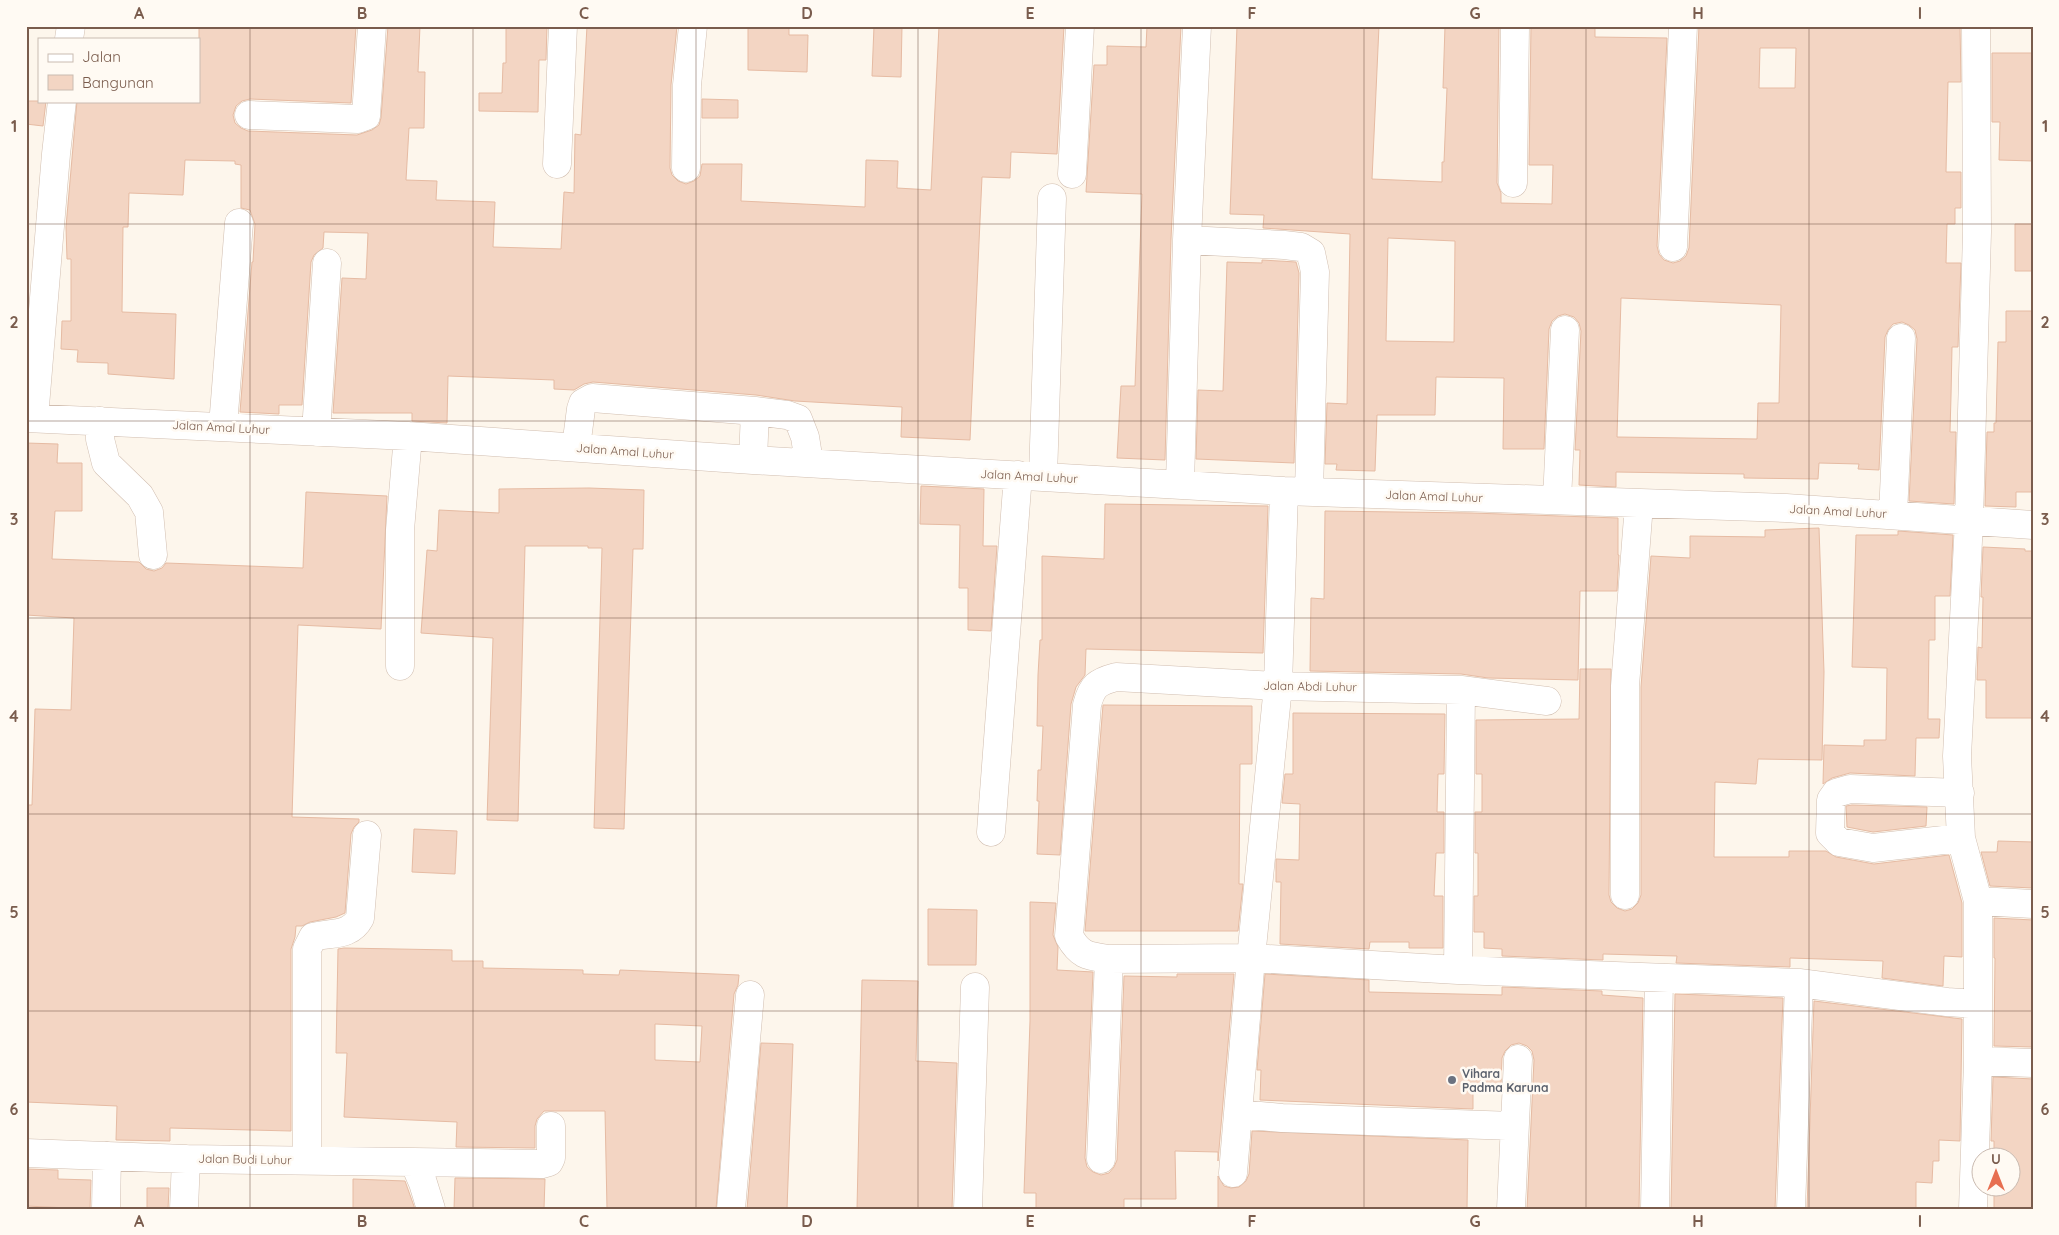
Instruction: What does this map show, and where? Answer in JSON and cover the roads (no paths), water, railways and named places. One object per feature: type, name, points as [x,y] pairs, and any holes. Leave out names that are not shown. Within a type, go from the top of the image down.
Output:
[{"type":"street","points":[[249,115],[358,120],[366,116],[372,26]]},
{"type":"street","points":[[557,164],[563,26]]},
{"type":"street","points":[[686,168],[687,85],[693,26]]},
{"type":"street","points":[[1072,174],[1080,26]]},
{"type":"street","points":[[1180,483],[1187,240],[1198,26]]},
{"type":"street","points":[[1513,184],[1515,26]]},
{"type":"street","points":[[1673,248],[1683,26]]},
{"type":"street","points":[[1972,1209],[1978,1061],[1978,901],[1961,838],[1957,756],[1969,521],[1978,232],[1976,26]]},
{"type":"street","points":[[30,418],[62,102]]},
{"type":"street","points":[[992,832],[1031,476],[1052,198]]},
{"type":"street","points":[[223,426],[238,223]]},
{"type":"street","points":[[1187,240],[1301,247],[1311,253],[1315,272],[1297,491],[1251,958],[1233,1173]]},
{"type":"street","points":[[316,432],[327,263]]},
{"type":"street","points":[[1557,500],[1565,330]]},
{"type":"street","points":[[1893,514],[1901,338]]},
{"type":"street","points":[[576,447],[581,409],[584,403],[592,398],[788,415],[798,419],[809,462]]},
{"type":"street","points":[[753,460],[755,411]]},
{"type":"street","name":"Jalan Amal Luhur","points":[[30,418],[408,436],[753,460],[1297,491],[1786,508],[2033,525]]},
{"type":"street","points":[[100,421],[100,440],[106,463],[140,496],[149,512],[153,555]]},
{"type":"street","points":[[400,666],[400,530],[408,436]]},
{"type":"street","points":[[1625,895],[1625,686],[1639,504]]},
{"type":"street","name":"Jalan Abdi Luhur","points":[[1109,959],[1088,956],[1080,952],[1075,948],[1069,936],[1087,704],[1091,690],[1103,680],[1116,676],[1278,686],[1462,690],[1547,701]]},
{"type":"street","points":[[1458,970],[1462,690]]},
{"type":"street","points":[[1960,794],[1850,789],[1836,793],[1831,800],[1830,833],[1839,842],[1874,848],[1961,838]]},
{"type":"street","points":[[307,1160],[307,949],[313,937],[348,932],[357,924],[360,918],[367,835]]},
{"type":"street","points":[[1978,901],[2033,904]]},
{"type":"street","points":[[1102,1159],[1109,959],[1251,958],[1458,970],[1799,983],[1947,1002],[1978,1004]]},
{"type":"street","points":[[1655,1209],[1659,979]]},
{"type":"street","points":[[1791,1209],[1799,983]]},
{"type":"street","points":[[968,1209],[975,987]]},
{"type":"street","points":[[731,1209],[750,995]]},
{"type":"street","points":[[1510,1209],[1515,1147],[1514,1126],[1518,1059]]},
{"type":"street","points":[[1978,1061],[2033,1064]]},
{"type":"street","points":[[1238,1114],[1282,1118],[1514,1126]]},
{"type":"street","name":"Jalan Budi Luhur","points":[[26,1153],[186,1159],[542,1164],[548,1162],[551,1158],[551,1126]]},
{"type":"street","points":[[106,1209],[107,1156]]},
{"type":"street","points":[[184,1209],[186,1159]]},
{"type":"street","points":[[414,1162],[431,1209]]},
{"type":"place","name":"Vihara Padma Karuna","points":[[1452,1080]]}]
